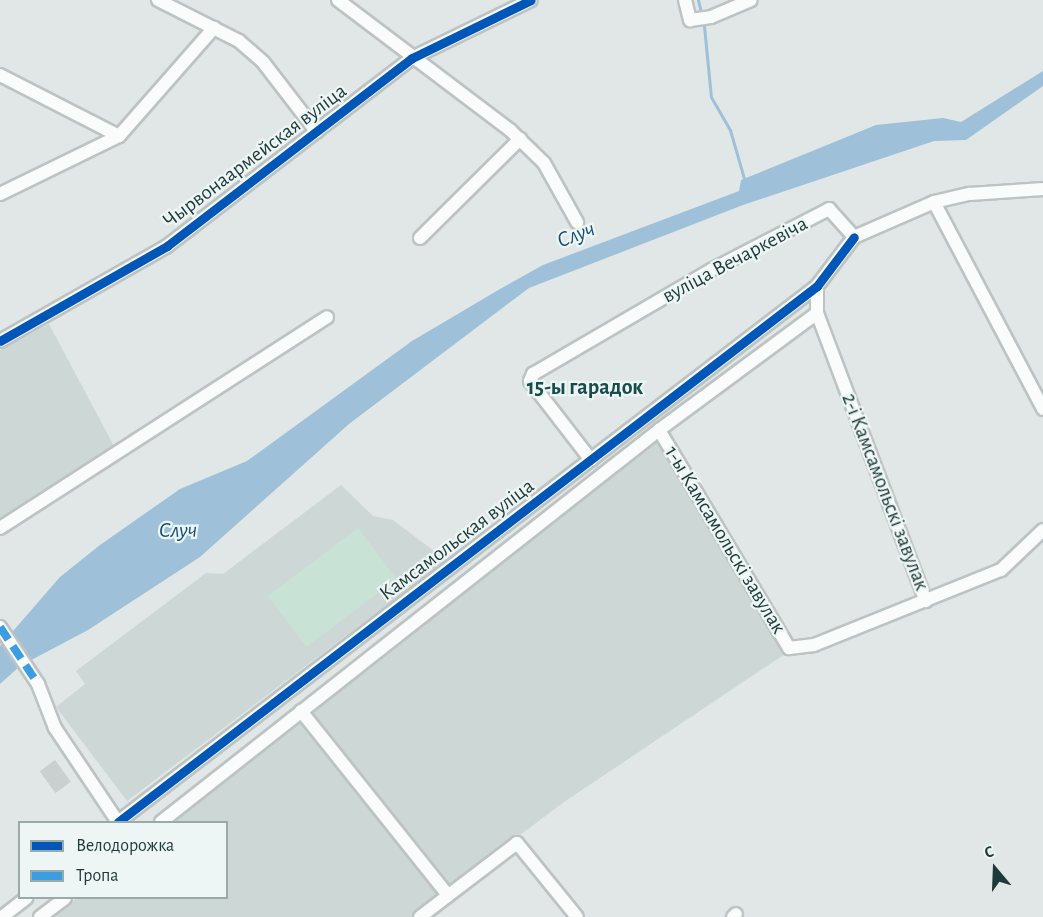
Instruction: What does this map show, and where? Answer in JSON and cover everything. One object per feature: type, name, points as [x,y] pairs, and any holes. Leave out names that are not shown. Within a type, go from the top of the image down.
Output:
[{"type":"street","points":[[158,0],[238,41],[263,62],[317,132]]},
{"type":"street","points":[[338,0],[520,140],[550,171],[577,222]]},
{"type":"street","name":"Чырвонаармейская вуліца","points":[[0,341],[167,246],[412,58],[531,0]]},
{"type":"street","points":[[686,0],[690,20],[724,13],[751,0]]},
{"type":"street","points":[[0,194],[119,136],[214,28]]},
{"type":"street","points":[[0,75],[119,136]]},
{"type":"street","points":[[420,238],[520,140]]},
{"type":"street","points":[[854,237],[934,202],[970,194],[1043,189]]},
{"type":"street","points":[[934,202],[1043,409]]},
{"type":"street","name":"вуліца Вечаркевіча","points":[[591,460],[530,381],[533,374],[711,270],[830,209],[854,237]]},
{"type":"street","name":"Камсамольская вуліца","points":[[119,821],[817,286],[854,237]]},
{"type":"street","name":"2-і Камсамольскі завулак","points":[[817,286],[817,313],[926,601],[1001,570],[1043,530]]},
{"type":"street","name":"Камсамольская вуліца","points":[[162,821],[660,430],[817,313]]},
{"type":"street","points":[[0,528],[327,317]]},
{"type":"street","name":"1-ы Камсамольскі завулак","points":[[660,430],[789,648],[814,645],[926,601]]},
{"type":"street","points":[[3,631],[38,684],[55,728],[117,821]]},
{"type":"street","points":[[301,711],[448,895]]},
{"type":"street","points":[[420,917],[517,843],[577,917]]},
{"type":"street","points":[[2,917],[24,899]]},
{"type":"street","points":[[40,917],[62,899]]},
{"type":"shaded area","points":[[49,324],[115,448],[0,521],[0,350]]},
{"type":"shaded area","points":[[656,440],[788,652],[564,802],[411,917],[53,917],[76,899],[228,899],[228,821],[173,821]]},
{"type":"shaded area","points":[[341,485],[373,516],[393,520],[446,560],[127,801],[56,707],[85,684],[76,671],[206,573],[223,574]]},
{"type":"green space","points":[[358,528],[397,579],[306,647],[268,596]]},
{"type":"water","name":"Случ","points":[[1043,71],[1043,86],[966,140],[934,141],[743,205],[529,288],[349,424],[200,557],[88,630],[20,666],[0,684],[0,646],[60,577],[100,545],[180,489],[247,461],[412,341],[500,289],[543,265],[739,191],[741,180],[876,125],[943,118],[961,122]]},
{"type":"building","points":[[55,760],[71,782],[55,793],[40,771]]},
{"type":"waterway","points":[[698,0],[701,12]]},
{"type":"waterway","points":[[704,26],[711,97],[730,130],[745,182]]},
{"type":"marked path","points":[[0,627],[38,684]]},
{"type":"cycle path","points":[[0,341],[167,246],[412,58],[531,0]]},
{"type":"cycle path","points":[[119,821],[817,286],[854,237]]},
{"type":"district","name":"15-ы гарадок","points":[[585,388]]}]
